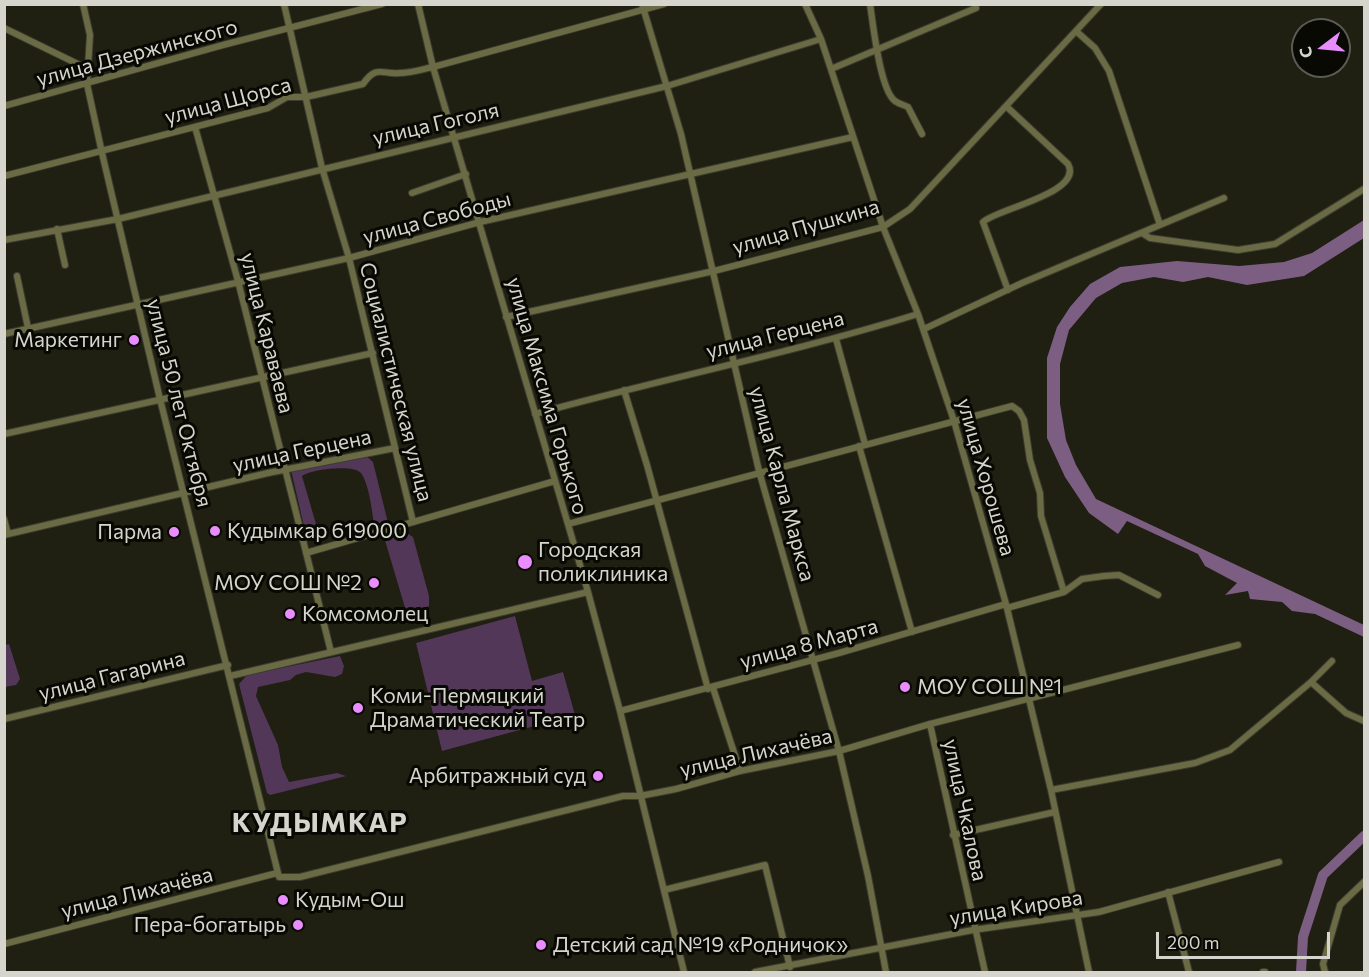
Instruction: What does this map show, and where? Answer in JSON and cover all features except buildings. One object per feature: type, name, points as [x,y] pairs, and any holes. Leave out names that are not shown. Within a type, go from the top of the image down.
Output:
[{"type":"street","name":"улица 50 лет Октября","points":[[83,4],[90,35],[90,70],[87,84],[102,153],[160,399],[228,665],[278,875]]},
{"type":"street","name":"Социалистическая улица","points":[[284,4],[322,168],[349,258],[373,353],[412,522]]},
{"type":"street","name":"улица Дзержинского","points":[[4,106],[223,45],[382,4]]},
{"type":"street","name":"улица Максима Горького","points":[[418,4],[433,67],[588,592],[620,711],[684,972]]},
{"type":"street","name":"улица Щорса","points":[[4,176],[102,153],[268,108],[287,97],[306,97],[363,84],[370,74],[384,70],[399,74],[433,67],[643,7],[664,4]]},
{"type":"street","name":"улица Хорошева","points":[[805,4],[821,39],[883,226],[924,329],[954,421],[1006,606],[1051,790],[1089,972]]},
{"type":"street","points":[[870,4],[877,51],[890,95],[897,103],[909,107],[922,134]]},
{"type":"street","name":"улица Пушкина","points":[[506,317],[714,271],[883,226],[910,209],[1101,4]]},
{"type":"street","name":"улица Карла Маркса","points":[[643,7],[656,44],[691,175],[759,471],[839,751],[868,876],[886,972]]},
{"type":"street","points":[[831,69],[976,8]]},
{"type":"street","points":[[4,27],[90,70]]},
{"type":"street","points":[[1076,32],[1095,48],[1109,71],[1160,225]]},
{"type":"street","name":"улица Гоголя","points":[[4,240],[118,219],[667,86],[821,39]]},
{"type":"street","points":[[1006,106],[1068,164],[1071,173],[1058,188],[983,222],[1008,290]]},
{"type":"street","name":"улица Караваева","points":[[195,127],[238,281],[331,652]]},
{"type":"street","name":"улица Свободы","points":[[4,334],[349,258],[480,222],[853,137]]},
{"type":"street","points":[[412,193],[466,174]]},
{"type":"street","points":[[1142,233],[1150,238],[1238,250],[1275,244],[1365,189]]},
{"type":"street","points":[[924,329],[1008,290],[1224,198]]},
{"type":"street","points":[[57,229],[65,266]]},
{"type":"street","points":[[17,276],[28,328]]},
{"type":"street","name":"улица Герцена","points":[[535,414],[734,362],[836,339],[918,314]]},
{"type":"street","points":[[836,339],[912,632]]},
{"type":"street","points":[[4,434],[373,353]]},
{"type":"street","points":[[624,390],[711,688],[740,771]]},
{"type":"street","points":[[568,524],[655,502],[759,471],[1012,406],[1019,411],[1024,420],[1030,460],[1040,493],[1041,516],[1064,592]]},
{"type":"street","name":"улица Герцена","points":[[6,535],[285,470],[395,448]]},
{"type":"street","points":[[306,553],[555,481]]},
{"type":"street","points":[[4,519],[6,535]]},
{"type":"street","name":"улица 8 Марта","points":[[620,711],[1064,592],[1082,579],[1119,575],[1158,595]]},
{"type":"street","points":[[230,676],[588,592]]},
{"type":"street","name":"улица Лихачёва","points":[[4,944],[278,875],[300,877],[623,796],[640,796],[740,771],[839,751],[930,724],[1238,645]]},
{"type":"street","points":[[1051,790],[1195,763],[1230,750],[1311,682],[1332,661]]},
{"type":"street","name":"улица Гагарина","points":[[4,719],[228,665]]},
{"type":"street","points":[[1311,682],[1346,713],[1365,721]]},
{"type":"street","name":"улица Чкалова","points":[[930,724],[973,930],[985,972]]},
{"type":"street","points":[[953,835],[1055,812]]},
{"type":"street","name":"улица Кирова","points":[[755,972],[973,930],[1099,912],[1279,862]]},
{"type":"street","points":[[664,890],[765,865],[790,967]]},
{"type":"street","points":[[1325,972],[1323,964],[1340,905],[1365,882]]},
{"type":"street","points":[[1168,892],[1189,972]]},
{"type":"shaded area","points":[[1364,220],[1364,238],[1304,276],[1247,285],[1208,277],[1183,282],[1154,277],[1122,283],[1096,298],[1069,330],[1060,364],[1060,404],[1066,440],[1076,465],[1096,499],[1364,625],[1364,637],[1315,614],[1292,611],[1282,602],[1250,599],[1248,591],[1225,595],[1237,583],[1205,566],[1198,554],[1127,521],[1118,534],[1089,513],[1065,477],[1047,438],[1047,358],[1057,327],[1070,307],[1090,284],[1120,267],[1177,261],[1239,266],[1284,262],[1312,253]]},
{"type":"shaded area","points":[[365,455],[373,462],[388,523],[379,528],[374,524],[364,478],[357,470],[332,468],[314,471],[302,476],[318,531],[310,533],[307,539],[291,470]]},
{"type":"shaded area","points":[[405,532],[413,537],[429,596],[429,606],[413,612],[406,611],[384,537]]},
{"type":"shaded area","points":[[515,616],[532,681],[563,672],[575,715],[442,751],[416,643]]},
{"type":"shaded area","points":[[9,644],[20,679],[16,685],[5,687],[5,645]]},
{"type":"shaded area","points":[[340,656],[344,666],[342,674],[335,677],[306,672],[290,680],[258,687],[256,696],[278,745],[282,767],[289,782],[337,773],[346,776],[270,795],[267,793],[239,684],[247,675]]},
{"type":"waterway","points":[[1301,972],[1303,937],[1323,875],[1364,836]]},
{"type":"place","name":"Маркетинг","points":[[134,340]]},
{"type":"place","name":"Кудымкар 619000","points":[[215,531]]},
{"type":"place","name":"Парма","points":[[174,532]]},
{"type":"place","name":"Городская поликлиника","points":[[525,562]]},
{"type":"place","name":"МОУ СОШ №2","points":[[374,583]]},
{"type":"place","name":"Комсомолец","points":[[290,614]]},
{"type":"place","name":"МОУ СОШ №1","points":[[905,687]]},
{"type":"place","name":"Коми-Пермяцкий Драматический Театр","points":[[358,708]]},
{"type":"place","name":"Арбитражный суд","points":[[598,776]]},
{"type":"place","name":"Кудым-Ош","points":[[283,900]]},
{"type":"place","name":"Пера-богатырь","points":[[298,925]]},
{"type":"place","name":"Детский сад №19 «Родничок»","points":[[541,945]]},
{"type":"district","name":"КУДЫМКАР","points":[[320,823]]}]
